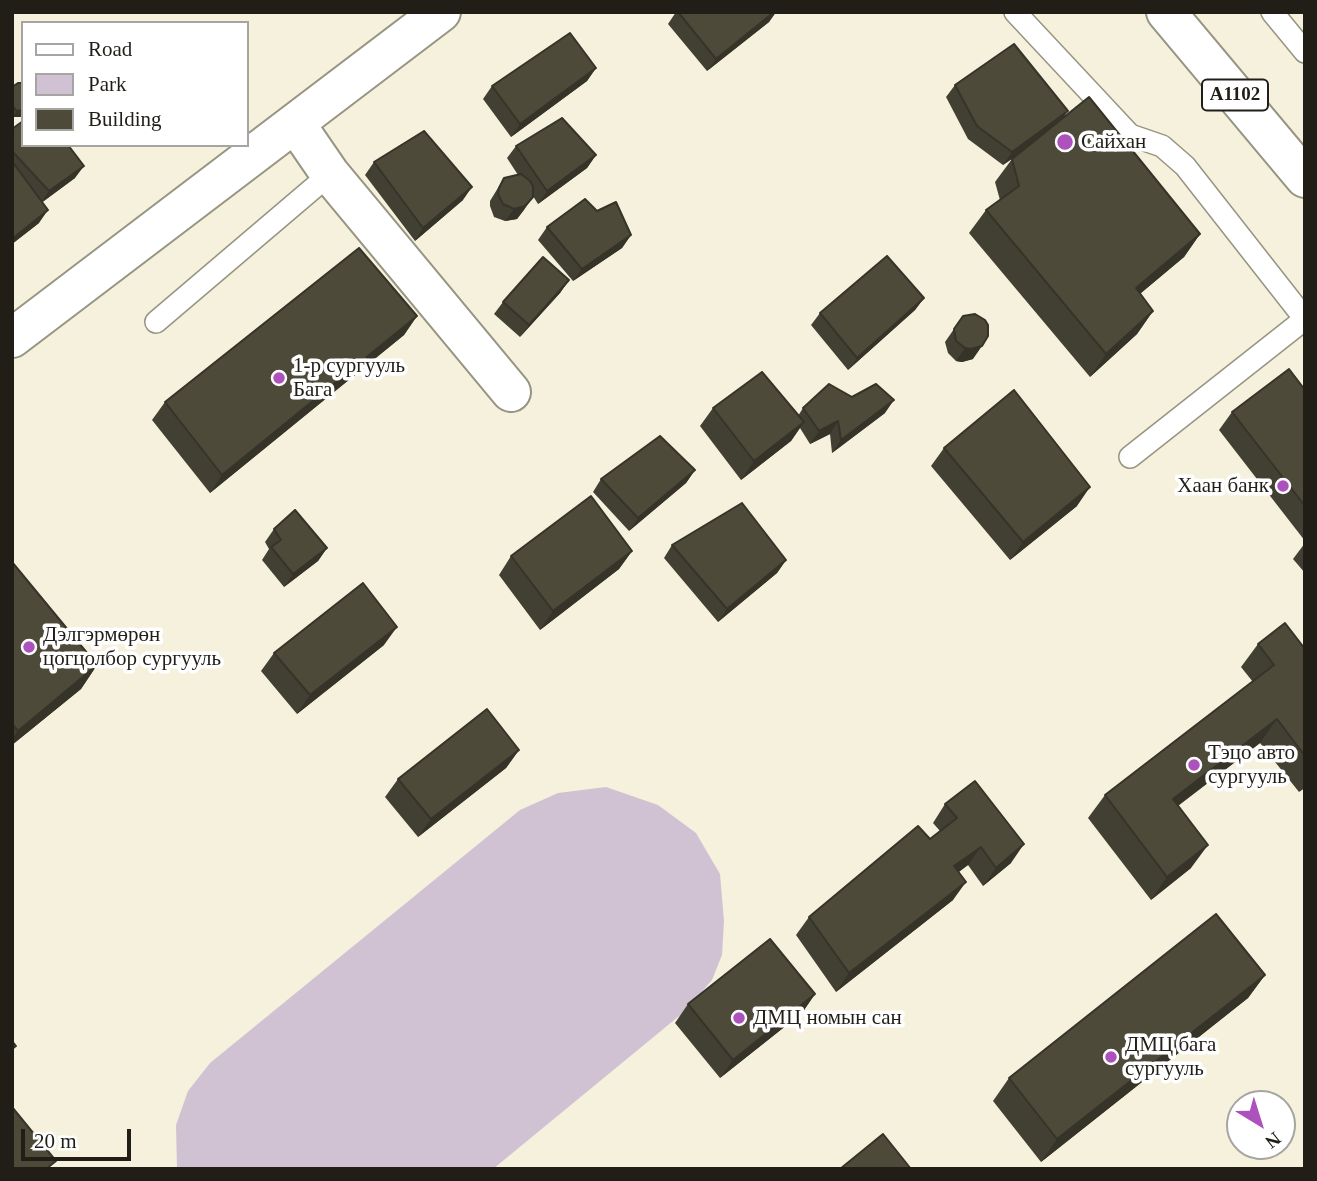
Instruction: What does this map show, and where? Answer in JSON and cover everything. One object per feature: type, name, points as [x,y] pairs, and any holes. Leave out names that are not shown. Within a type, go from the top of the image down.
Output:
[{"type":"street","points":[[12,338],[441,12]]},
{"type":"street","name":"A1102","points":[[1166,12],[1305,178]]},
{"type":"street","points":[[295,123],[330,174],[511,392]]},
{"type":"lane","points":[[1015,12],[1130,135],[1162,146],[1185,166],[1305,319],[1130,457]]},
{"type":"lane","points":[[1272,12],[1305,52]]},
{"type":"lane","points":[[156,321],[330,174]]},
{"type":"green space","points":[[606,787],[658,805],[696,833],[720,874],[724,921],[722,955],[712,980],[684,1012],[493,1169],[177,1169],[176,1125],[188,1091],[210,1063],[520,810],[558,793]]},
{"type":"building","points":[[678,12],[774,12],[716,59]]},
{"type":"building","points":[[570,33],[596,68],[520,124],[492,86]]},
{"type":"building","points":[[1014,44],[1068,111],[1012,152],[977,126],[955,85]]},
{"type":"building","points":[[21,83],[21,110],[17,111],[12,106],[12,87]]},
{"type":"building","points":[[1089,97],[1200,234],[1136,288],[1153,311],[1106,354],[986,210],[1019,186],[1012,159]]},
{"type":"building","points":[[562,118],[596,155],[547,191],[516,146]]},
{"type":"building","points":[[21,122],[21,147],[70,147],[84,166],[49,191],[12,151],[12,129]]},
{"type":"building","points":[[424,131],[472,187],[423,228],[374,162]]},
{"type":"building","points":[[14,164],[48,210],[12,239],[12,166]]},
{"type":"building","points":[[521,174],[533,186],[533,197],[525,206],[514,209],[503,204],[498,194],[499,188],[504,178]]},
{"type":"building","points":[[585,199],[597,211],[616,202],[631,235],[582,269],[547,227]]},
{"type":"building","name":"1-р сургууль Бага","points":[[359,248],[417,316],[222,475],[165,402]]},
{"type":"building","points":[[887,256],[924,298],[857,358],[820,313]]},
{"type":"building","points":[[543,257],[569,280],[529,325],[503,302]]},
{"type":"building","points":[[975,314],[988,325],[988,336],[982,346],[965,348],[956,341],[954,329],[963,316]]},
{"type":"building","name":"Хаан банк","points":[[1289,369],[1305,390],[1305,506],[1232,412]]},
{"type":"building","points":[[762,372],[804,422],[754,461],[713,408]]},
{"type":"building","points":[[829,384],[852,397],[876,384],[894,400],[841,440],[838,421],[819,431],[803,408]]},
{"type":"building","points":[[1014,390],[1090,487],[1023,542],[944,448]]},
{"type":"building","points":[[660,436],[695,470],[638,518],[601,479]]},
{"type":"building","points":[[591,496],[632,551],[553,611],[511,556]]},
{"type":"building","points":[[742,503],[786,560],[727,609],[672,545]]},
{"type":"building","points":[[295,510],[327,548],[293,574],[271,547],[281,540],[274,529]]},
{"type":"building","points":[[12,562],[97,665],[18,731],[12,724]]},
{"type":"building","points":[[363,583],[397,627],[310,695],[274,653]]},
{"type":"building","name":"Тэцо авто сургууль","points":[[1285,623],[1305,649],[1305,756],[1277,719],[1173,799],[1208,845],[1167,877],[1105,795],[1274,665],[1258,644]]},
{"type":"building","points":[[487,709],[519,750],[431,819],[398,779]]},
{"type":"building","points":[[975,781],[1024,844],[996,868],[981,847],[954,866],[966,882],[849,973],[809,917],[918,826],[930,839],[957,818],[945,804]]},
{"type":"building","name":"ДМЦ бага сургууль","points":[[1216,914],[1265,975],[1057,1139],[1009,1078]]},
{"type":"building","name":"ДМЦ номын сан","points":[[770,939],[815,994],[733,1060],[688,1004]]},
{"type":"building","points":[[12,1107],[56,1161],[46,1169],[12,1169]]},
{"type":"building","points":[[883,1134],[911,1169],[840,1169]]},
{"type":"place","name":"Сайхан","points":[[1065,142]]},
{"type":"place","name":"1-р сургууль Бага","points":[[279,378]]},
{"type":"place","name":"Хаан банк","points":[[1283,486]]},
{"type":"place","name":"Дэлгэрмөрөн цогцолбор сургууль","points":[[29,647]]},
{"type":"place","name":"Тэцо авто сургууль","points":[[1194,765]]},
{"type":"place","name":"ДМЦ номын сан","points":[[739,1018]]},
{"type":"place","name":"ДМЦ бага сургууль","points":[[1111,1057]]}]
